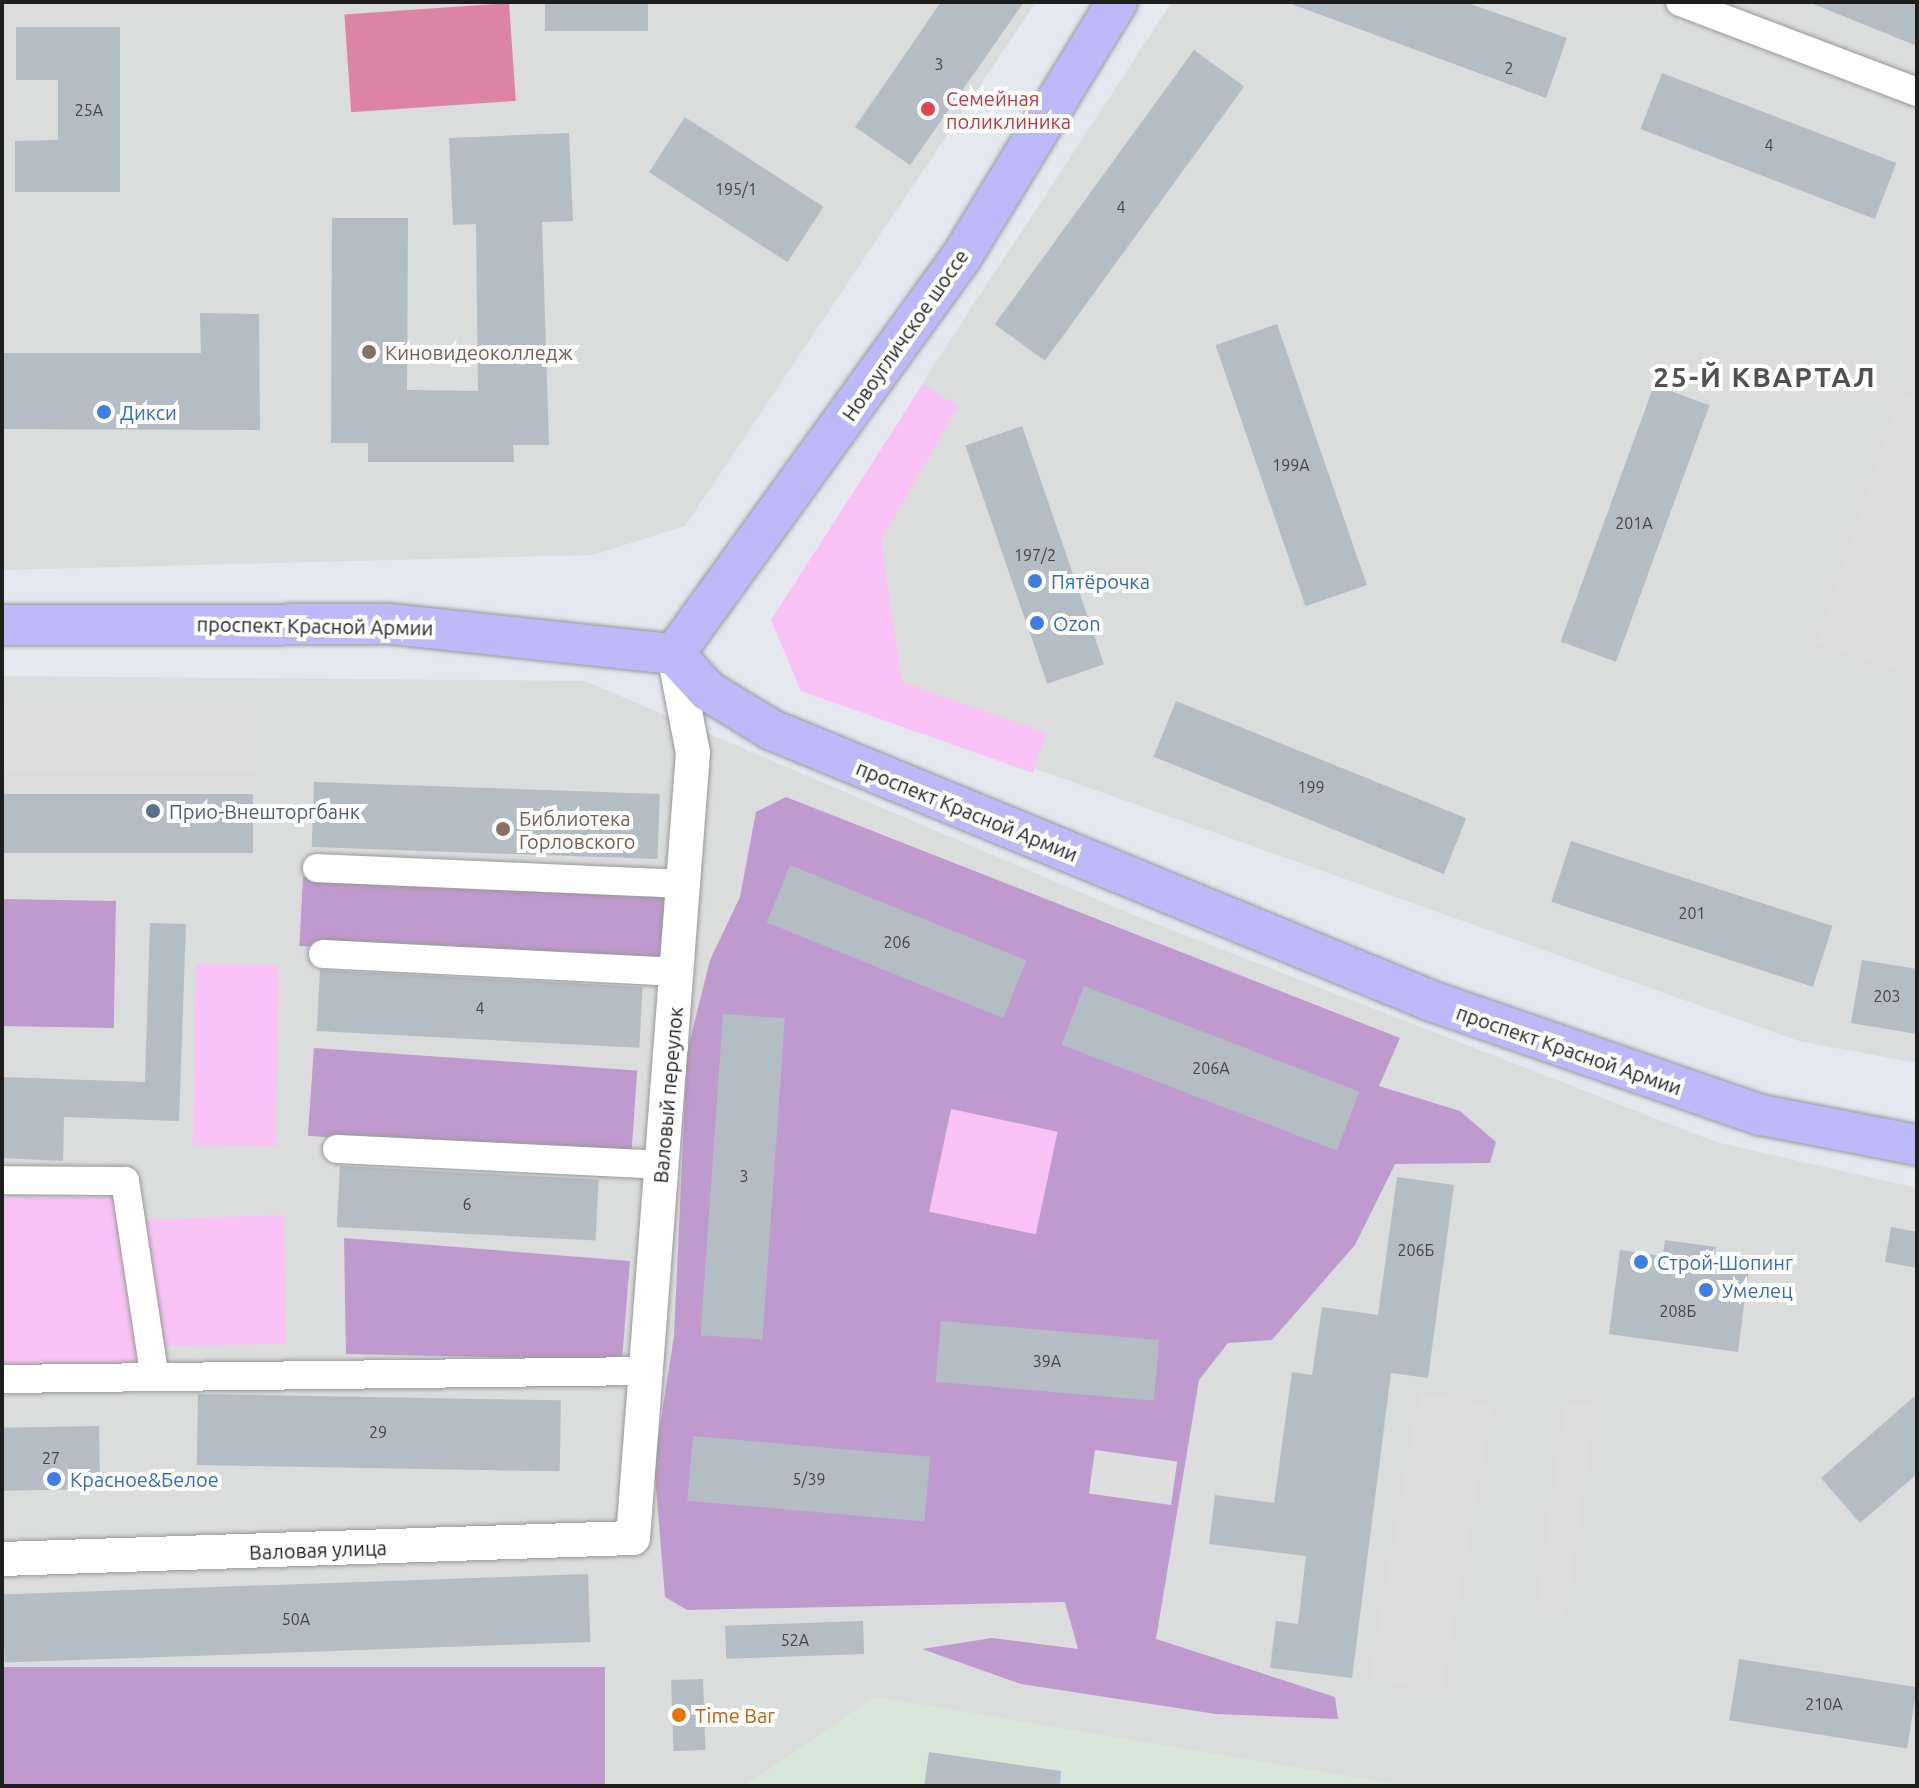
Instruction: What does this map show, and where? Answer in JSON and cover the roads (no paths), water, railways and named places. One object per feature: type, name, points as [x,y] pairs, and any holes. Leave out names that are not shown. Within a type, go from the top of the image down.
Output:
[{"type":"main road","name":"Новоугличское шоссе","points":[[674,654],[962,256],[1117,2]]},
{"type":"main road","name":"проспект Красной Армии","points":[[2,625],[391,624],[674,654],[708,691],[772,730],[1434,1002],[1761,1115],[1917,1145]]},
{"type":"street","points":[[1680,2],[1917,92]]},
{"type":"street","name":"Валовый переулок","points":[[633,1538],[644,1371],[679,972],[693,753],[674,654]]},
{"type":"street","points":[[317,868],[683,884]]},
{"type":"street","points":[[323,954],[679,972]]},
{"type":"street","points":[[337,1149],[661,1165]]},
{"type":"street","points":[[2,1180],[125,1181],[154,1373]]},
{"type":"street","points":[[2,1379],[154,1373],[644,1371]]},
{"type":"street","name":"Валовая улица","points":[[2,1559],[633,1538]]},
{"type":"place","name":"Семейная поликлиника","points":[[928,109]]},
{"type":"place","name":"Киновидеоколледж","points":[[369,352]]},
{"type":"place","name":"Дикси","points":[[104,412]]},
{"type":"place","name":"Пятёрочка","points":[[1035,581]]},
{"type":"place","name":"Ozon","points":[[1037,623]]},
{"type":"place","name":"Прио-Внешторгбанк","points":[[153,811]]},
{"type":"place","name":"Библиотека Горловского","points":[[503,829]]},
{"type":"place","name":"Строй-Шопинг","points":[[1641,1262]]},
{"type":"place","name":"Умелец","points":[[1706,1290]]},
{"type":"place","name":"Красное&Белое","points":[[54,1479]]},
{"type":"place","name":"Time Bar","points":[[679,1715]]},
{"type":"district","name":"25-Й КВАРТАЛ","points":[[1765,377]]}]
